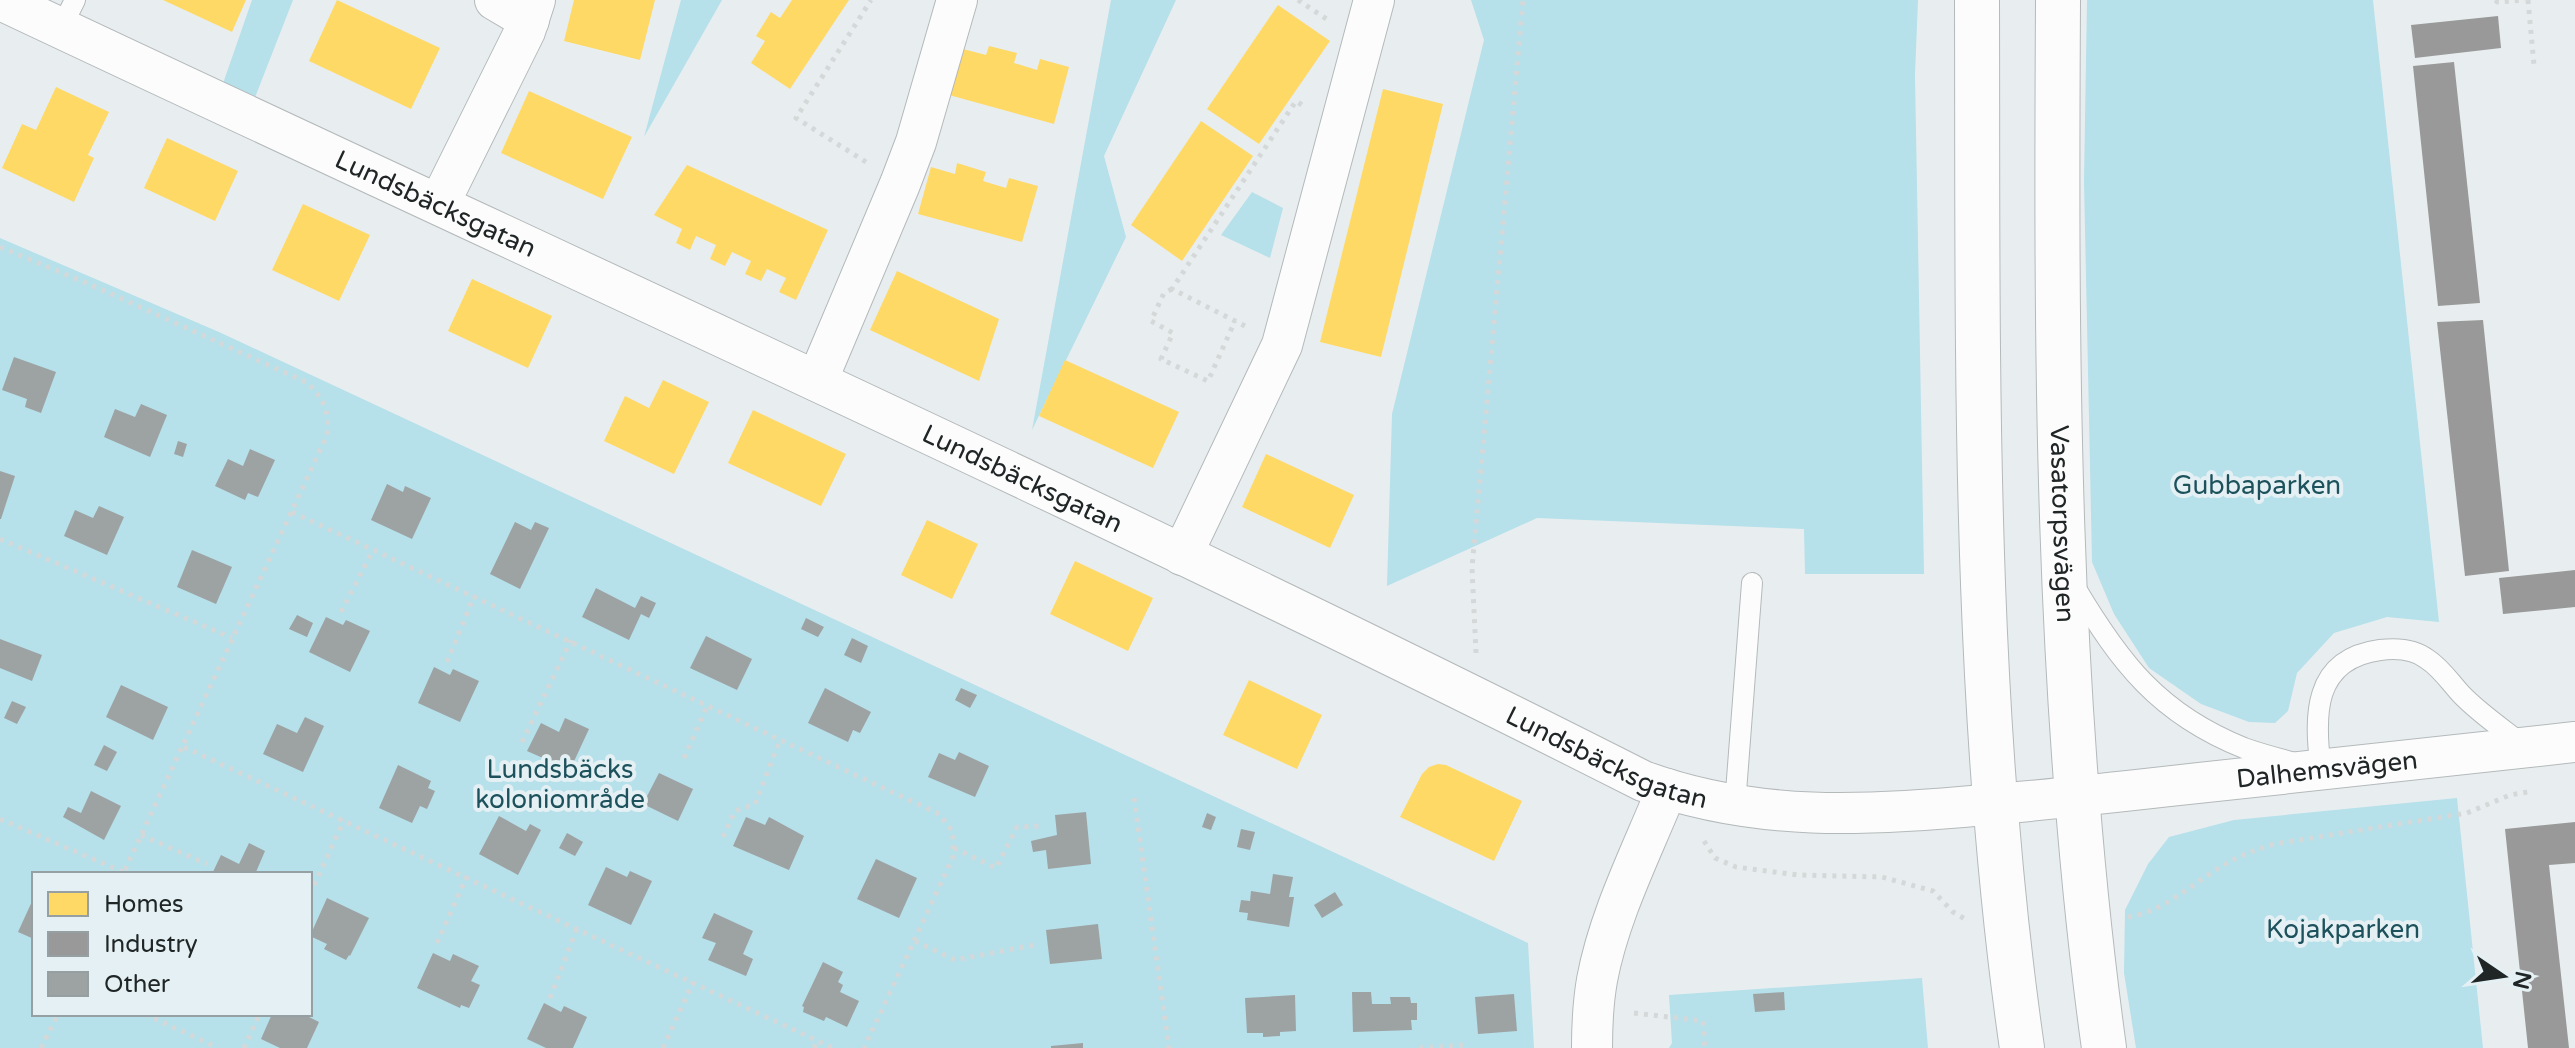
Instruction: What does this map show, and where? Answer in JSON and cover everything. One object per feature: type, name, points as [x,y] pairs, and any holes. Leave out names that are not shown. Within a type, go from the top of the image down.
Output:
[{"type":"main road","points":[[1977,0],[1983,575],[1997,804],[2013,986],[2022,1048]]},
{"type":"main road","name":"Vasatorpsvägen","points":[[2058,0],[2058,346],[2064,567],[2091,958],[2104,1048]]},
{"type":"street","name":"Lundsbäcksgatan","points":[[1,0],[68,14],[439,204],[1182,555],[1480,698],[1643,781],[1735,805],[1786,813],[1911,812],[2078,798]]},
{"type":"street","points":[[439,204],[532,10],[495,0]]},
{"type":"street","points":[[817,381],[916,142],[957,0]]},
{"type":"street","points":[[1182,555],[1282,345],[1374,0]]},
{"type":"street","name":"Dalhemsvägen","points":[[2078,798],[2575,742]]},
{"type":"street","points":[[1592,1029],[1598,977],[1610,932],[1667,789]]},
{"type":"lane","points":[[2064,567],[2104,636],[2137,678],[2200,727],[2245,748],[2321,770],[2317,713],[2327,683],[2345,661],[2384,650],[2407,651],[2426,658],[2462,695],[2526,748]]},
{"type":"lane","points":[[1735,805],[1752,583]]},
{"type":"path","points":[[871,0],[796,118],[900,184]]},
{"type":"path","points":[[1480,698],[1472,568],[1523,0]]},
{"type":"path","points":[[2496,0],[2527,0],[2534,65]]},
{"type":"path","points":[[1235,321],[1208,381],[1161,359],[1173,333],[1151,321],[1164,293],[1172,289],[1296,101],[1340,129]]},
{"type":"path","points":[[0,247],[308,383],[322,399],[328,415],[327,435],[123,872]]},
{"type":"path","points":[[1172,289],[1282,345]]},
{"type":"path","points":[[292,512],[939,814],[953,832],[953,857],[864,1048]]},
{"type":"path","points":[[0,539],[232,638]]},
{"type":"path","points":[[341,612],[373,550]]},
{"type":"path","points":[[447,662],[474,596]]},
{"type":"path","points":[[522,742],[571,640]]},
{"type":"path","points":[[684,758],[707,706]]},
{"type":"path","points":[[723,837],[735,811],[755,804],[780,740]]},
{"type":"path","points":[[184,747],[833,1048]]},
{"type":"path","points":[[1134,798],[1169,1048]]},
{"type":"path","points":[[0,819],[121,872]]},
{"type":"path","points":[[312,890],[344,820]]},
{"type":"path","points":[[954,848],[996,868],[1017,827],[1039,826]]},
{"type":"path","points":[[141,835],[207,864]]},
{"type":"path","points":[[437,943],[467,876]]},
{"type":"path","points":[[550,998],[577,928]]},
{"type":"path","points":[[915,941],[955,960],[1034,945]]},
{"type":"path","points":[[663,1048],[693,982]]},
{"type":"path","points":[[41,1048],[57,1016]]},
{"type":"path","points":[[149,1016],[218,1048]]},
{"type":"path","points":[[244,1048],[258,1017]]},
{"type":"path","points":[[1592,1029],[1703,1021],[1705,1048]]},
{"type":"path","points":[[814,1048],[817,1041]]},
{"type":"path","points":[[1419,1048],[1464,1045]]},
{"type":"green space","points":[[252,0],[293,0],[252,105],[220,92]]},
{"type":"green space","points":[[681,0],[722,0],[644,137]]},
{"type":"green space","points":[[1111,0],[1176,0],[1104,156],[1126,237],[1032,430]]},
{"type":"green space","points":[[1471,0],[1918,0],[1915,75],[1924,574],[1805,574],[1804,529],[1537,518],[1387,586],[1392,414],[1484,40]]},
{"type":"green space","name":"Gubbaparken","points":[[2087,0],[2373,0],[2439,622],[2387,617],[2334,633],[2297,673],[2288,711],[2275,723],[2249,722],[2201,704],[2149,668],[2114,614],[2092,562],[2084,181]]},
{"type":"green space","points":[[1252,192],[1283,208],[1270,258],[1221,235]]},
{"type":"green space","name":"Lundsbäcks koloniområde","points":[[0,238],[219,332],[1528,943],[1534,1048],[0,1048]]},
{"type":"green space","name":"Kojakparken","points":[[2457,798],[2483,1048],[2136,1048],[2124,973],[2125,910],[2148,864],[2169,837],[2234,820]]},
{"type":"green space","points":[[1922,978],[1928,1048],[1669,1048],[1672,1043],[1669,995]]},
{"type":"building: Homes","points":[[163,0],[246,0],[232,32]]},
{"type":"building: Homes","points":[[337,0],[440,48],[411,109],[309,61]]},
{"type":"building: Homes","points":[[574,0],[655,0],[640,60],[564,41]]},
{"type":"building: Homes","points":[[792,0],[849,0],[790,89],[751,63],[765,41],[756,36],[771,12],[780,18]]},
{"type":"building: Homes","points":[[1278,5],[1330,41],[1259,144],[1207,109]]},
{"type":"building: Homes","points":[[989,46],[1017,53],[1014,63],[1037,70],[1040,59],[1069,67],[1054,124],[949,95],[963,49],[986,55]]},
{"type":"building: Homes","points":[[56,87],[109,112],[88,155],[94,158],[74,202],[2,168],[22,124],[36,130]]},
{"type":"building: Homes","points":[[1383,89],[1443,104],[1381,357],[1320,342]]},
{"type":"building: Homes","points":[[529,91],[632,137],[603,199],[501,153]]},
{"type":"building: Homes","points":[[1201,121],[1253,156],[1182,261],[1131,225]]},
{"type":"building: Homes","points":[[167,138],[238,171],[215,221],[144,188]]},
{"type":"building: Homes","points":[[957,163],[986,172],[983,181],[1006,188],[1009,178],[1038,186],[1022,242],[918,214],[931,167],[955,174]]},
{"type":"building: Homes","points":[[687,165],[828,230],[796,300],[779,292],[786,278],[767,269],[761,281],[745,274],[751,261],[732,252],[725,266],[710,259],[716,245],[696,236],[690,250],[676,243],[682,229],[654,215]]},
{"type":"building: Homes","points":[[303,204],[370,235],[339,301],[272,270]]},
{"type":"building: Homes","points":[[897,271],[999,319],[979,381],[870,330]]},
{"type":"building: Homes","points":[[472,279],[552,316],[528,368],[448,331]]},
{"type":"building: Homes","points":[[1065,360],[1179,412],[1153,468],[1039,416]]},
{"type":"building: Homes","points":[[663,380],[709,402],[674,474],[604,441],[625,396],[649,408]]},
{"type":"building: Homes","points":[[753,410],[846,454],[821,506],[728,463]]},
{"type":"building: Homes","points":[[1266,454],[1354,495],[1330,548],[1242,507]]},
{"type":"building: Homes","points":[[927,520],[978,544],[952,599],[901,575]]},
{"type":"building: Homes","points":[[1075,561],[1153,598],[1128,651],[1050,614]]},
{"type":"building: Homes","points":[[1249,680],[1322,715],[1297,769],[1223,735]]},
{"type":"building: Homes","points":[[1438,764],[1522,801],[1494,861],[1400,817],[1422,774]]},
{"type":"building: Industry","points":[[2498,16],[2501,48],[2415,58],[2411,25]]},
{"type":"building: Industry","points":[[2454,62],[2480,303],[2438,306],[2413,66]]},
{"type":"building: Industry","points":[[2483,320],[2509,571],[2465,576],[2437,322]]},
{"type":"building: Industry","points":[[2575,570],[2575,607],[2503,614],[2499,578]]},
{"type":"building: Industry","points":[[2575,822],[2575,863],[2549,865],[2569,1048],[2528,1048],[2505,829]]},
{"type":"building: Other","points":[[14,357],[56,372],[41,413],[25,407],[27,399],[2,390]]},
{"type":"building: Other","points":[[141,404],[167,415],[150,457],[104,437],[115,409],[135,417]]},
{"type":"building: Other","points":[[178,441],[187,444],[183,457],[174,454]]},
{"type":"building: Other","points":[[250,449],[275,460],[258,497],[248,493],[245,500],[215,486],[228,459],[243,466]]},
{"type":"building: Other","points":[[0,471],[15,476],[1,519],[0,519]]},
{"type":"building: Other","points":[[387,484],[403,492],[405,486],[431,498],[412,539],[371,520]]},
{"type":"building: Other","points":[[99,506],[124,517],[107,555],[64,536],[75,510],[93,518]]},
{"type":"building: Other","points":[[515,522],[531,530],[535,522],[549,528],[520,589],[490,574]]},
{"type":"building: Other","points":[[192,550],[232,567],[216,604],[177,587]]},
{"type":"building: Other","points":[[596,588],[635,608],[641,596],[656,603],[649,618],[641,614],[629,640],[582,617]]},
{"type":"building: Other","points":[[297,615],[313,623],[307,637],[289,629]]},
{"type":"building: Other","points":[[326,617],[343,625],[346,620],[370,631],[350,672],[309,652]]},
{"type":"building: Other","points":[[806,618],[824,627],[818,637],[801,629]]},
{"type":"building: Other","points":[[706,636],[752,659],[737,690],[690,668]]},
{"type":"building: Other","points":[[852,638],[868,646],[861,663],[844,655]]},
{"type":"building: Other","points":[[0,639],[42,655],[32,681],[0,668]]},
{"type":"building: Other","points":[[434,667],[450,675],[453,669],[479,681],[460,722],[418,703]]},
{"type":"building: Other","points":[[121,685],[168,707],[153,740],[106,717]]},
{"type":"building: Other","points":[[825,688],[871,712],[860,733],[853,730],[848,742],[808,723]]},
{"type":"building: Other","points":[[961,688],[977,695],[970,708],[955,700]]},
{"type":"building: Other","points":[[12,701],[26,707],[17,724],[4,718]]},
{"type":"building: Other","points":[[305,717],[324,726],[303,772],[263,754],[277,724],[297,733]]},
{"type":"building: Other","points":[[565,718],[589,729],[570,770],[527,751],[541,723],[559,732]]},
{"type":"building: Other","points":[[104,745],[117,752],[107,771],[94,765]]},
{"type":"building: Other","points":[[959,752],[989,766],[975,797],[928,777],[939,753],[955,760]]},
{"type":"building: Other","points":[[398,765],[431,781],[428,788],[435,791],[427,809],[420,806],[412,823],[379,808]]},
{"type":"building: Other","points":[[659,773],[693,789],[678,821],[643,804]]},
{"type":"building: Other","points":[[91,791],[121,806],[104,840],[63,817],[68,807],[81,813]]},
{"type":"building: Other","points":[[1086,812],[1091,864],[1048,869],[1046,850],[1033,852],[1031,841],[1057,835],[1055,815]]},
{"type":"building: Other","points":[[1207,813],[1216,817],[1211,830],[1202,827]]},
{"type":"building: Other","points":[[499,816],[526,831],[530,824],[541,830],[518,875],[479,854]]},
{"type":"building: Other","points":[[746,817],[765,825],[769,817],[804,836],[789,870],[733,846]]},
{"type":"building: Other","points":[[1241,829],[1255,832],[1250,850],[1237,847]]},
{"type":"building: Other","points":[[567,833],[583,842],[575,856],[559,848]]},
{"type":"building: Other","points":[[249,843],[265,851],[256,872],[213,872],[221,855],[239,864]]},
{"type":"building: Other","points":[[876,859],[917,878],[899,918],[857,899]]},
{"type":"building: Other","points":[[606,867],[627,877],[630,871],[652,881],[631,925],[588,905]]},
{"type":"building: Other","points":[[1273,874],[1293,877],[1289,897],[1294,897],[1289,927],[1247,920],[1248,913],[1239,912],[1241,900],[1250,901],[1251,891],[1270,894]]},
{"type":"building: Other","points":[[1335,892],[1343,905],[1322,918],[1314,905]]},
{"type":"building: Other","points":[[327,898],[369,918],[346,960],[324,949],[327,944],[312,937]]},
{"type":"building: Other","points":[[32,901],[32,938],[18,932]]},
{"type":"building: Other","points":[[714,913],[753,931],[743,954],[753,959],[746,976],[708,960],[716,943],[702,938]]},
{"type":"building: Other","points":[[1098,924],[1102,959],[1050,964],[1046,930]]},
{"type":"building: Other","points":[[433,953],[450,961],[453,954],[479,966],[471,981],[480,985],[469,1008],[461,1005],[460,1008],[417,988]]},
{"type":"building: Other","points":[[823,962],[843,972],[838,982],[843,985],[840,992],[859,1001],[847,1027],[826,1017],[824,1021],[803,1012],[802,1006]]},
{"type":"building: Other","points":[[1352,992],[1371,992],[1372,1004],[1391,1004],[1390,997],[1410,997],[1411,1003],[1417,1003],[1417,1020],[1411,1020],[1412,1030],[1353,1032]]},
{"type":"building: Other","points":[[1784,992],[1785,1010],[1755,1012],[1753,994]]},
{"type":"building: Other","points":[[1514,994],[1517,1031],[1478,1034],[1475,997]]},
{"type":"building: Other","points":[[1295,995],[1296,1031],[1263,1037],[1263,1033],[1247,1033],[1245,998]]},
{"type":"building: Other","points":[[544,1003],[561,1012],[564,1006],[587,1017],[573,1048],[546,1048],[527,1039]]},
{"type":"building: Other","points":[[271,1016],[307,1016],[319,1022],[307,1048],[280,1048],[261,1039]]},
{"type":"building: Other","points":[[1083,1043],[1083,1048],[1051,1048],[1051,1046]]}]
